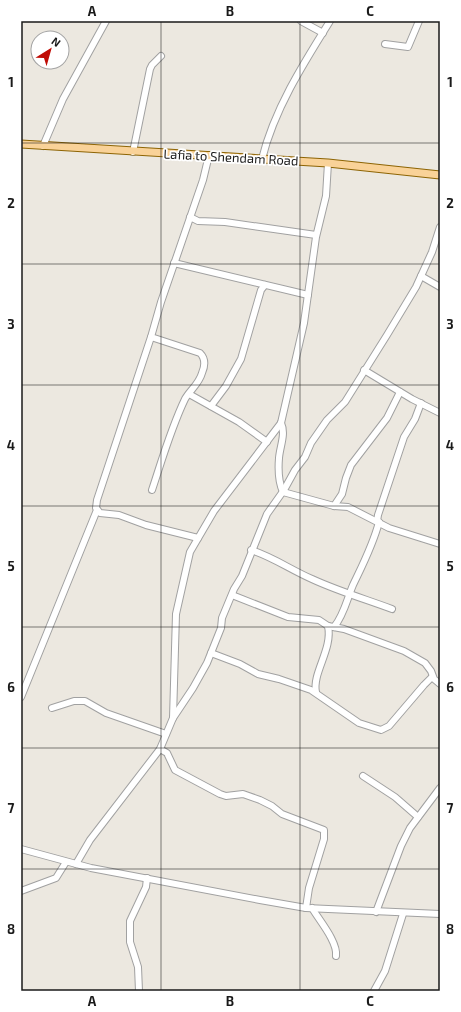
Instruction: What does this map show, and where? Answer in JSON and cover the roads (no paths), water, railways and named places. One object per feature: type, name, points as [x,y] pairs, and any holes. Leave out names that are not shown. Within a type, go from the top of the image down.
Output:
[{"type":"main road","name":"Lafia to Shendam Road","points":[[21,144],[328,163],[440,176]]},
{"type":"street","points":[[43,146],[66,93],[106,21]]},
{"type":"street","points":[[301,21],[323,33]]},
{"type":"street","points":[[262,159],[268,136],[299,74],[330,21]]},
{"type":"street","points":[[385,44],[408,47],[420,21]]},
{"type":"street","points":[[133,152],[150,69],[161,56]]},
{"type":"street","points":[[21,697],[97,510],[97,500],[174,263],[203,180],[209,155]]},
{"type":"street","points":[[173,718],[176,614],[190,552],[214,511],[281,423],[292,370],[299,350],[316,235],[326,196],[328,163]]},
{"type":"street","points":[[190,217],[198,221],[225,222],[316,235]]},
{"type":"street","points":[[76,864],[82,851],[160,749],[173,718],[193,688],[211,653],[232,595],[242,576],[251,550],[269,509],[283,492],[290,477],[306,457],[311,443],[327,420],[345,402],[386,337],[421,276],[439,236],[440,227]]},
{"type":"street","points":[[174,263],[258,284],[263,288],[308,295]]},
{"type":"street","points":[[421,276],[440,287]]},
{"type":"street","points":[[211,406],[226,386],[241,359],[263,288]]},
{"type":"street","points":[[151,337],[197,352],[202,356],[204,361],[202,374],[198,383],[189,394],[168,443],[152,490]]},
{"type":"street","points":[[364,370],[400,392],[440,413]]},
{"type":"street","points":[[334,506],[342,494],[351,465],[387,418],[400,392]]},
{"type":"street","points":[[189,394],[239,422],[267,442]]},
{"type":"street","points":[[313,689],[333,628],[339,621],[371,549],[378,522],[378,515],[404,437],[415,419],[421,403]]},
{"type":"street","points":[[281,423],[283,430],[279,456],[279,475],[283,492]]},
{"type":"street","points":[[279,475],[290,477]]},
{"type":"street","points":[[283,492],[334,506],[348,507],[389,528],[440,544]]},
{"type":"street","points":[[97,510],[100,513],[119,515],[146,525],[198,538]]},
{"type":"street","points":[[251,550],[268,556],[302,575],[392,609]]},
{"type":"street","points":[[232,595],[288,617],[319,620],[333,628],[413,655],[428,666],[432,677],[440,684]]},
{"type":"street","points":[[211,653],[240,664],[258,674],[313,689],[359,724],[381,730],[389,726],[432,677]]},
{"type":"street","points":[[52,708],[74,701],[85,701],[106,713],[166,734]]},
{"type":"street","points":[[160,749],[167,753],[172,765],[177,771],[220,794],[226,796],[243,794],[272,806],[282,814],[324,830],[325,834],[309,888],[309,908],[332,940],[336,948],[336,956]]},
{"type":"street","points":[[363,776],[395,797],[418,817]]},
{"type":"street","points":[[376,912],[401,846],[418,817],[440,788]]},
{"type":"street","points":[[21,849],[66,862],[309,908],[403,914],[440,914]]},
{"type":"street","points":[[21,891],[56,878],[66,862]]},
{"type":"street","points":[[138,991],[138,967],[130,942],[130,921],[146,887],[147,878]]},
{"type":"street","points":[[374,991],[385,971],[403,914]]}]
